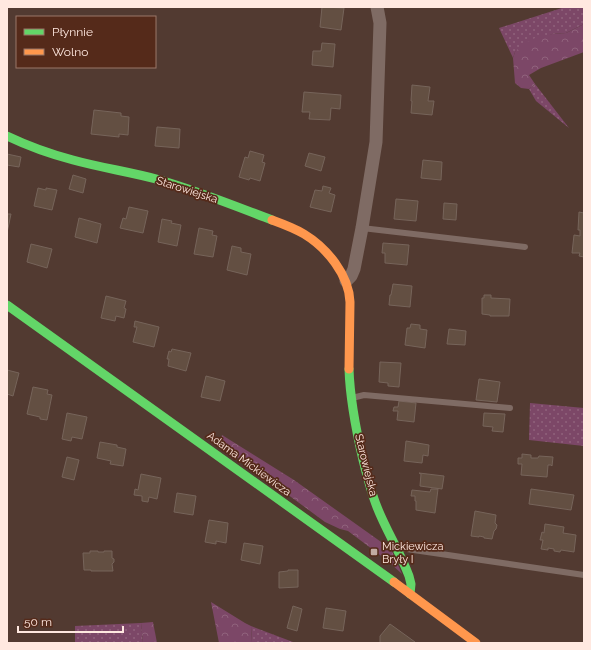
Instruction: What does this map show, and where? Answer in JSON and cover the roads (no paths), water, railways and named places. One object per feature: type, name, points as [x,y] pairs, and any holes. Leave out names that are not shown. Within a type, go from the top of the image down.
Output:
[{"type":"street","points":[[346,281],[351,276],[354,269],[376,142],[380,23],[377,7]]},
{"type":"street","name":"Starowiejska","points":[[7,136],[52,154],[159,180],[295,230],[306,235],[336,264],[346,281],[349,290],[350,398],[359,444],[376,504],[386,528],[397,547],[409,577],[411,584],[410,594]]},
{"type":"street","name":"Adama Mickiewicza","points":[[7,305],[476,643]]},
{"type":"lane","points":[[362,228],[525,247]]},
{"type":"lane","points":[[350,398],[364,395],[510,408]]},
{"type":"lane","points":[[397,547],[584,575]]},
{"type":"place","name":"Mickiewicza Bryły I","points":[[374,552]]}]
